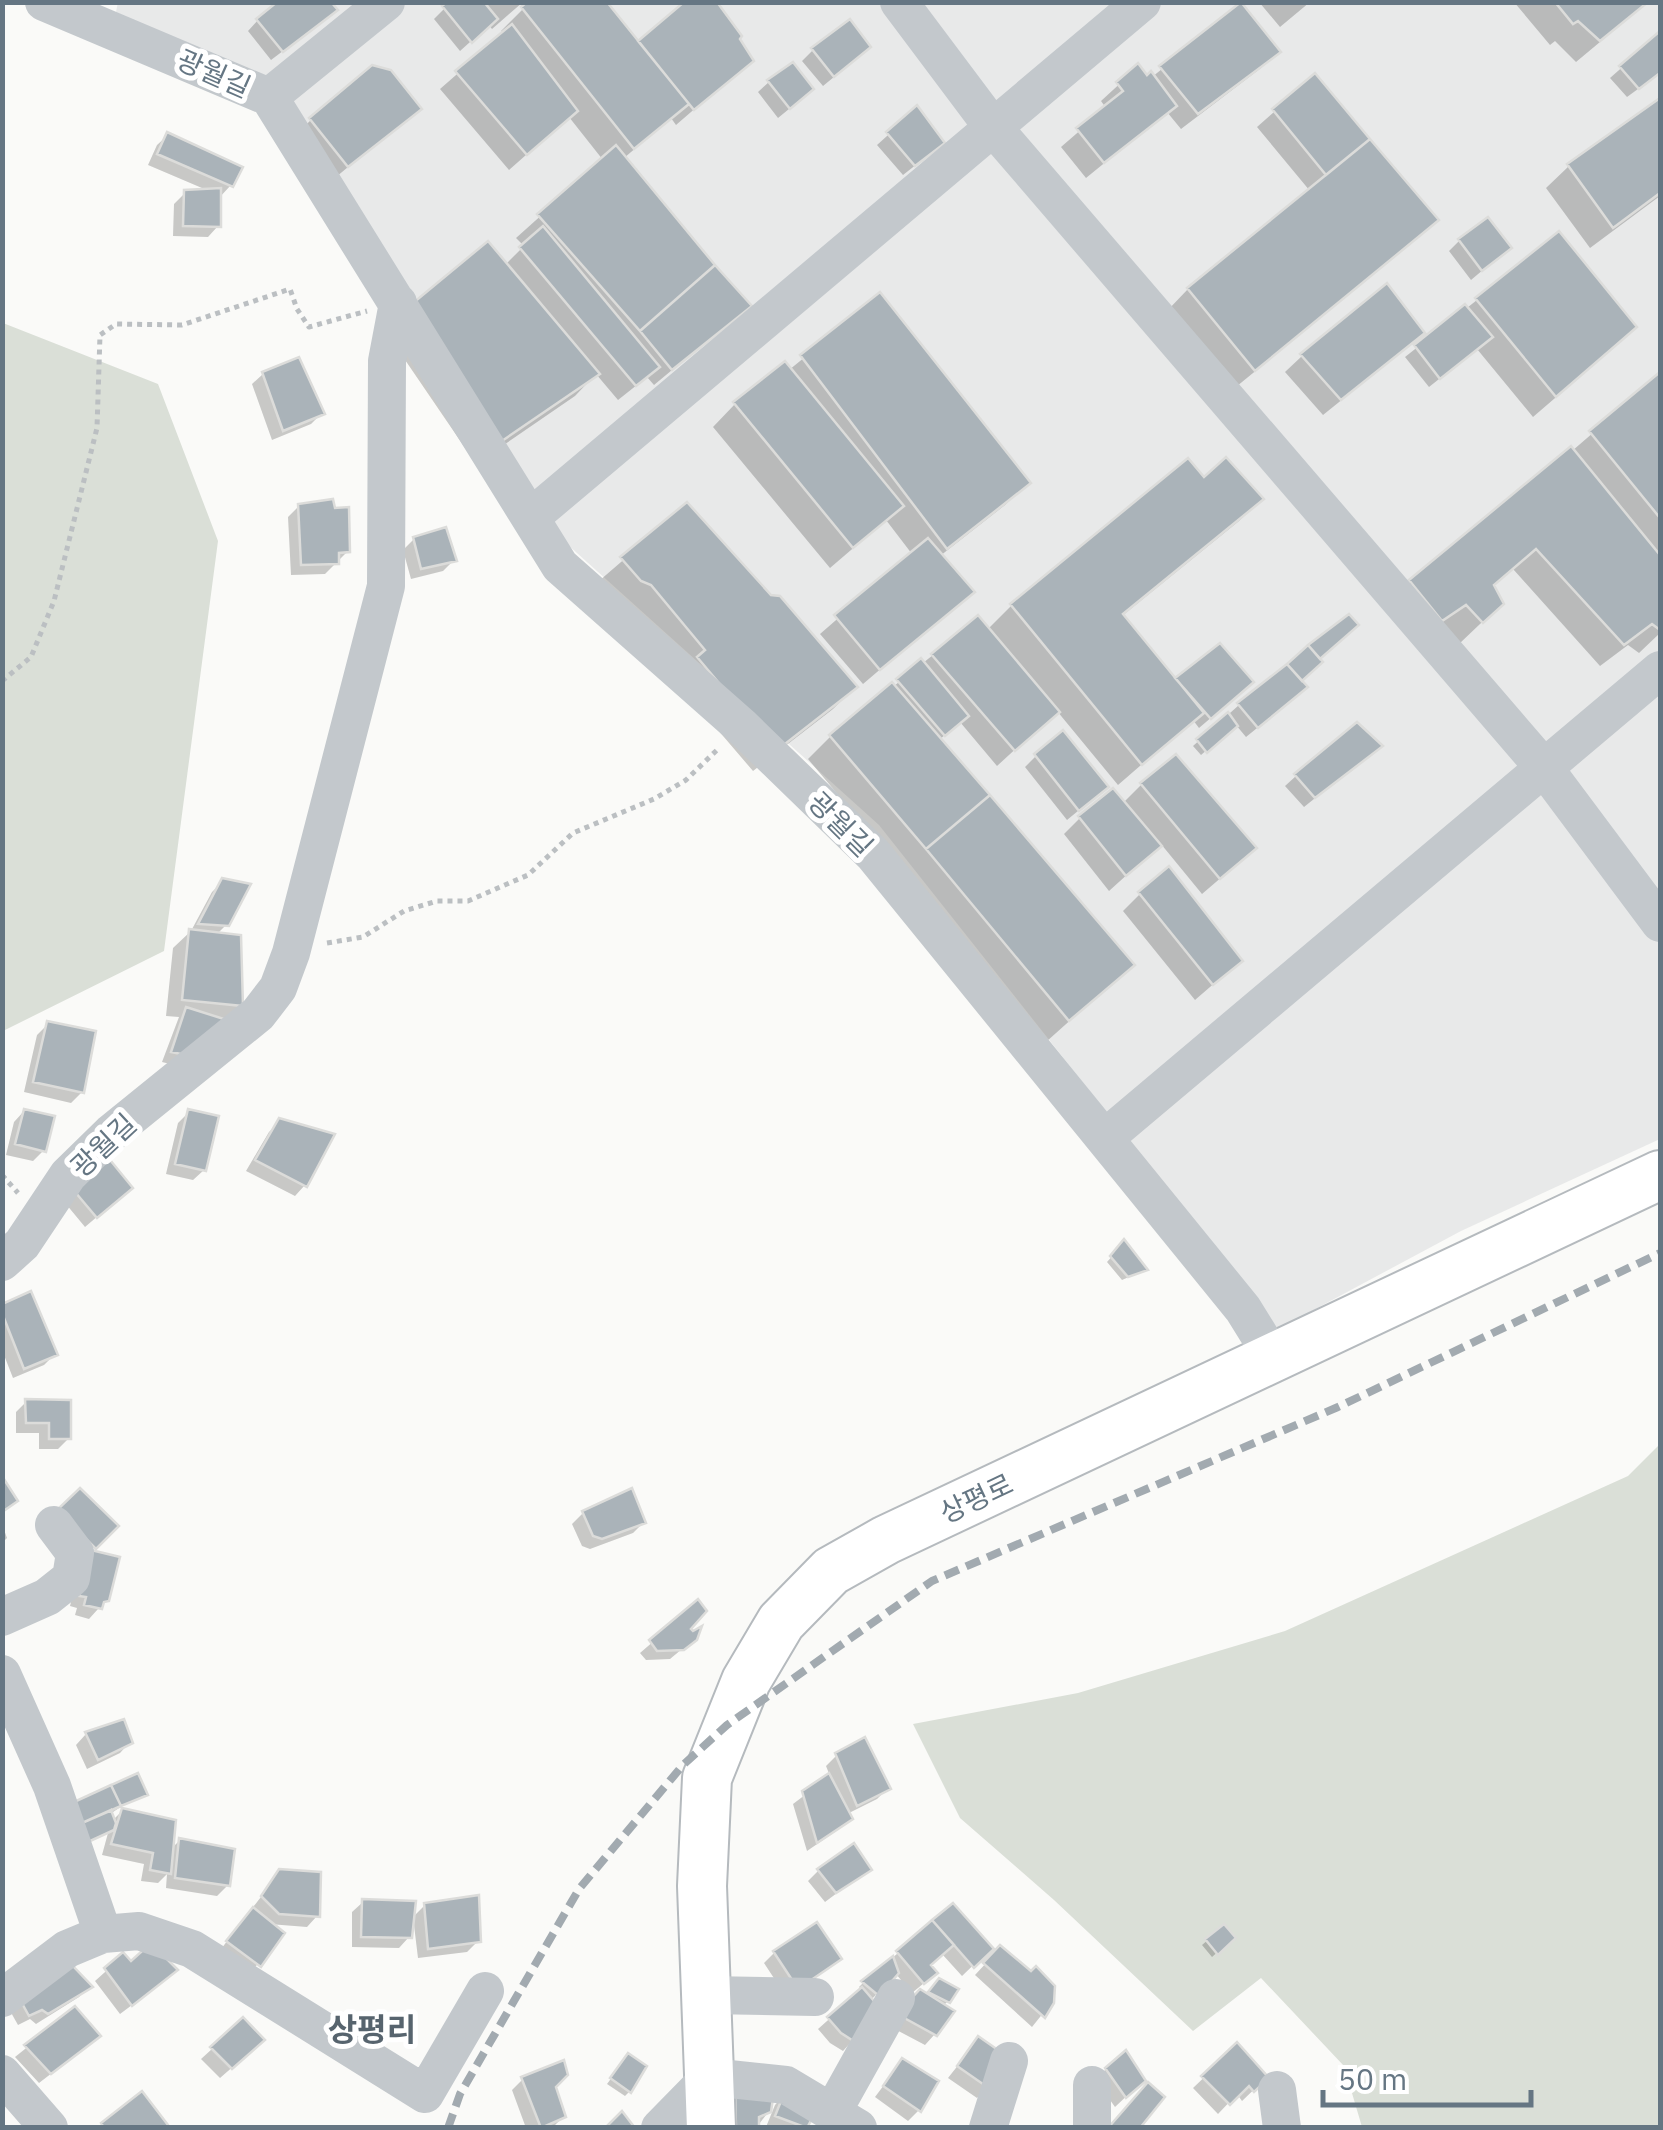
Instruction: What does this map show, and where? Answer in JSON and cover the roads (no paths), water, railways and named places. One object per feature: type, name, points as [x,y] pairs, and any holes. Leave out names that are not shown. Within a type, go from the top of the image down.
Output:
[{"type":"main road","name":"상평로","points":[[711,2128],[702,1886],[708,1778],[746,1681],[781,1622],[831,1571],[886,1540],[1660,1175]]},
{"type":"street","name":"광월길","points":[[44,2],[108,14],[269,97],[560,566],[741,726],[873,854],[1106,1137],[1242,1309],[1274,1360]]},
{"type":"street","points":[[269,97],[386,2]]},
{"type":"street","points":[[899,2],[992,126],[1545,769],[1660,924]]},
{"type":"street","points":[[530,517],[1142,2]]},
{"type":"street","name":"광월길","points":[[2,1262],[22,1244],[68,1175],[111,1133],[258,1014],[278,988],[291,953],[386,586],[387,360],[398,304]]},
{"type":"street","points":[[1106,1137],[1660,670]]},
{"type":"street","points":[[2,1617],[46,1596],[71,1578],[75,1554],[54,1525]]},
{"type":"street","points":[[2,1674],[52,1786],[102,1934]]},
{"type":"street","points":[[2,1998],[67,1949],[102,1934],[139,1930],[192,1949],[425,2094],[485,1991]]},
{"type":"street","points":[[707,1995],[815,1997]]},
{"type":"street","points":[[660,2128],[710,2076],[786,2085],[846,2119],[896,1998]]},
{"type":"street","points":[[988,2128],[1009,2061]]},
{"type":"street","points":[[2,2074],[50,2128]]},
{"type":"street","points":[[1092,2086],[1092,2128]]},
{"type":"street","points":[[1277,2090],[1282,2128]]},
{"type":"railway","points":[[448,2128],[460,2094],[579,1889],[683,1765],[727,1725],[932,1581],[1338,1407],[1660,1253]]},
{"type":"district","name":"상평리","points":[[372,2029]]}]
